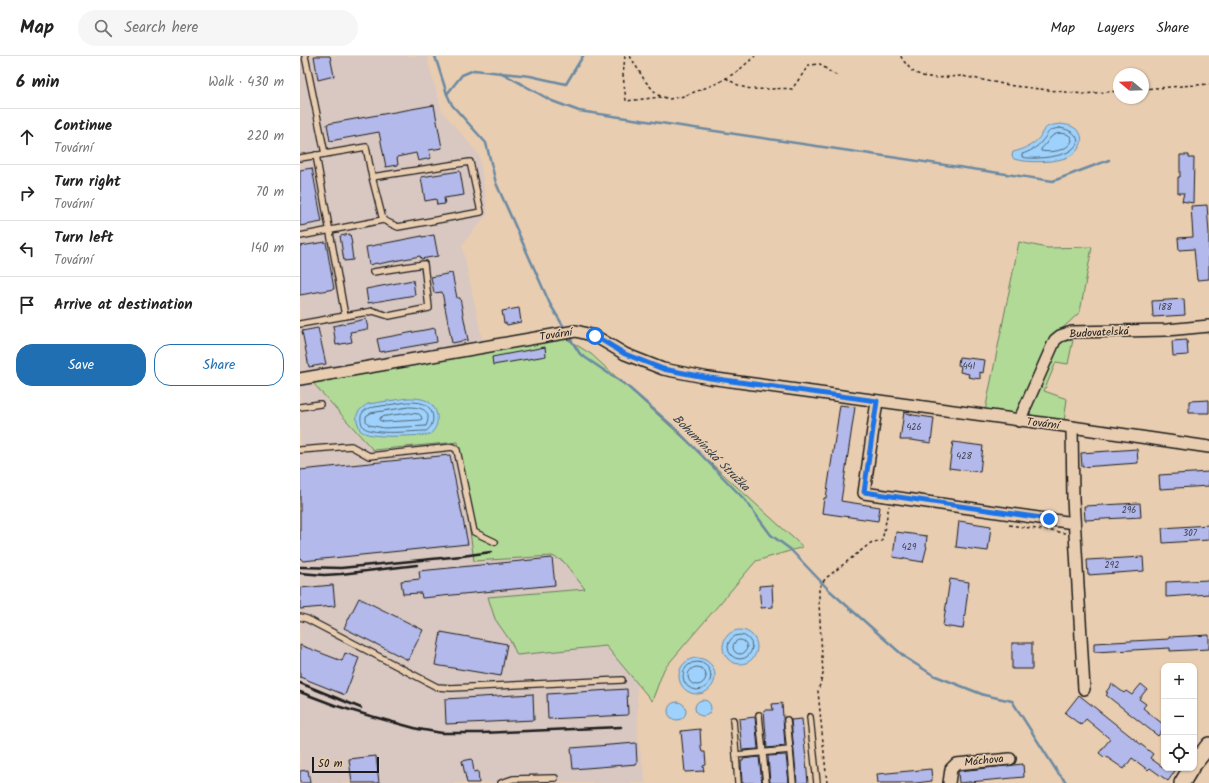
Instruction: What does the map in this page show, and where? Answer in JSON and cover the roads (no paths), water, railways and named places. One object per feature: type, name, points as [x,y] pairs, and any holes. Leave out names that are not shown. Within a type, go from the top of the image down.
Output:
[{"type":"main road","points":[[1197,760],[1209,745]]},
{"type":"main road","points":[[1182,783],[1189,771]]},
{"type":"street","name":"Budovatelská","points":[[1019,421],[1055,340],[1060,336],[1072,332],[1167,330],[1209,326]]},
{"type":"street","name":"Tovární","points":[[300,379],[576,331],[595,336],[625,354],[663,369],[710,378],[1072,427],[1209,448]]},
{"type":"street","points":[[877,401],[864,492],[1074,523]]},
{"type":"street","points":[[1072,427],[1074,523],[1084,689]]},
{"type":"street","name":"Máchova","points":[[949,783],[951,769],[956,764],[1010,758]]},
{"type":"lane","points":[[305,56],[325,154]]},
{"type":"lane","points":[[300,158],[366,147],[383,220]]},
{"type":"lane","points":[[316,156],[346,316]]},
{"type":"lane","points":[[300,236],[383,220],[398,227],[481,212],[470,162],[372,177]]},
{"type":"lane","points":[[300,324],[374,311],[389,316],[429,308],[424,264],[373,272]]},
{"type":"lane","points":[[300,407],[320,404]]},
{"type":"lane","points":[[300,450],[351,446],[369,456],[453,447],[457,450],[474,532],[495,542]]},
{"type":"lane","points":[[300,617],[307,619],[437,686],[451,688],[622,680]]},
{"type":"lane","points":[[759,715],[766,783]]},
{"type":"lane","points":[[810,717],[817,783]]},
{"type":"lane","points":[[733,720],[738,783]]},
{"type":"lane","points":[[788,720],[793,783]]},
{"type":"lane","points":[[736,755],[790,750]]},
{"type":"lane","points":[[501,783],[513,779],[554,778]]},
{"type":"water","points":[[1061,124],[1074,128],[1081,136],[1081,144],[1074,154],[1058,160],[1050,161],[1034,162],[1014,159],[1012,156],[1013,152],[1033,144],[1045,129]]},
{"type":"water","points":[[408,398],[425,400],[433,407],[437,414],[437,423],[433,432],[428,435],[382,436],[372,435],[360,430],[357,416],[359,411],[368,404]]},
{"type":"water","points":[[740,630],[752,635],[757,647],[752,659],[740,664],[728,659],[723,647],[728,635]]},
{"type":"water","points":[[697,658],[707,661],[712,666],[715,676],[712,686],[707,691],[697,694],[687,691],[682,686],[679,676],[682,666],[687,661]]},
{"type":"water","points":[[703,700],[710,705],[711,708],[706,715],[703,716],[696,711],[695,708],[700,701]]},
{"type":"water","points":[[677,702],[683,705],[686,711],[683,717],[677,720],[671,717],[668,711],[671,705]]},
{"type":"waterway","name":"Bohumínská Stružka","points":[[435,56],[452,105],[486,143],[496,183],[550,304],[565,329]]},
{"type":"waterway","points":[[447,94],[462,75],[474,70],[530,76],[566,84],[583,56]]},
{"type":"waterway","points":[[500,72],[552,101],[579,111],[1053,181],[1109,160]]},
{"type":"waterway","name":"Bohumínská Stružka","points":[[568,335],[580,354],[627,386],[677,430],[745,500],[771,535],[790,549],[829,590],[906,658],[933,675],[984,695],[1012,701],[1058,773],[1067,783]]},
{"type":"railway","points":[[300,567],[341,568],[491,552]]},
{"type":"railway","points":[[300,573],[324,575],[341,574],[417,565]]},
{"type":"railway","points":[[300,683],[361,708]]},
{"type":"railway","points":[[300,692],[337,706],[367,715],[418,729],[442,733],[482,733],[621,727]]}]
